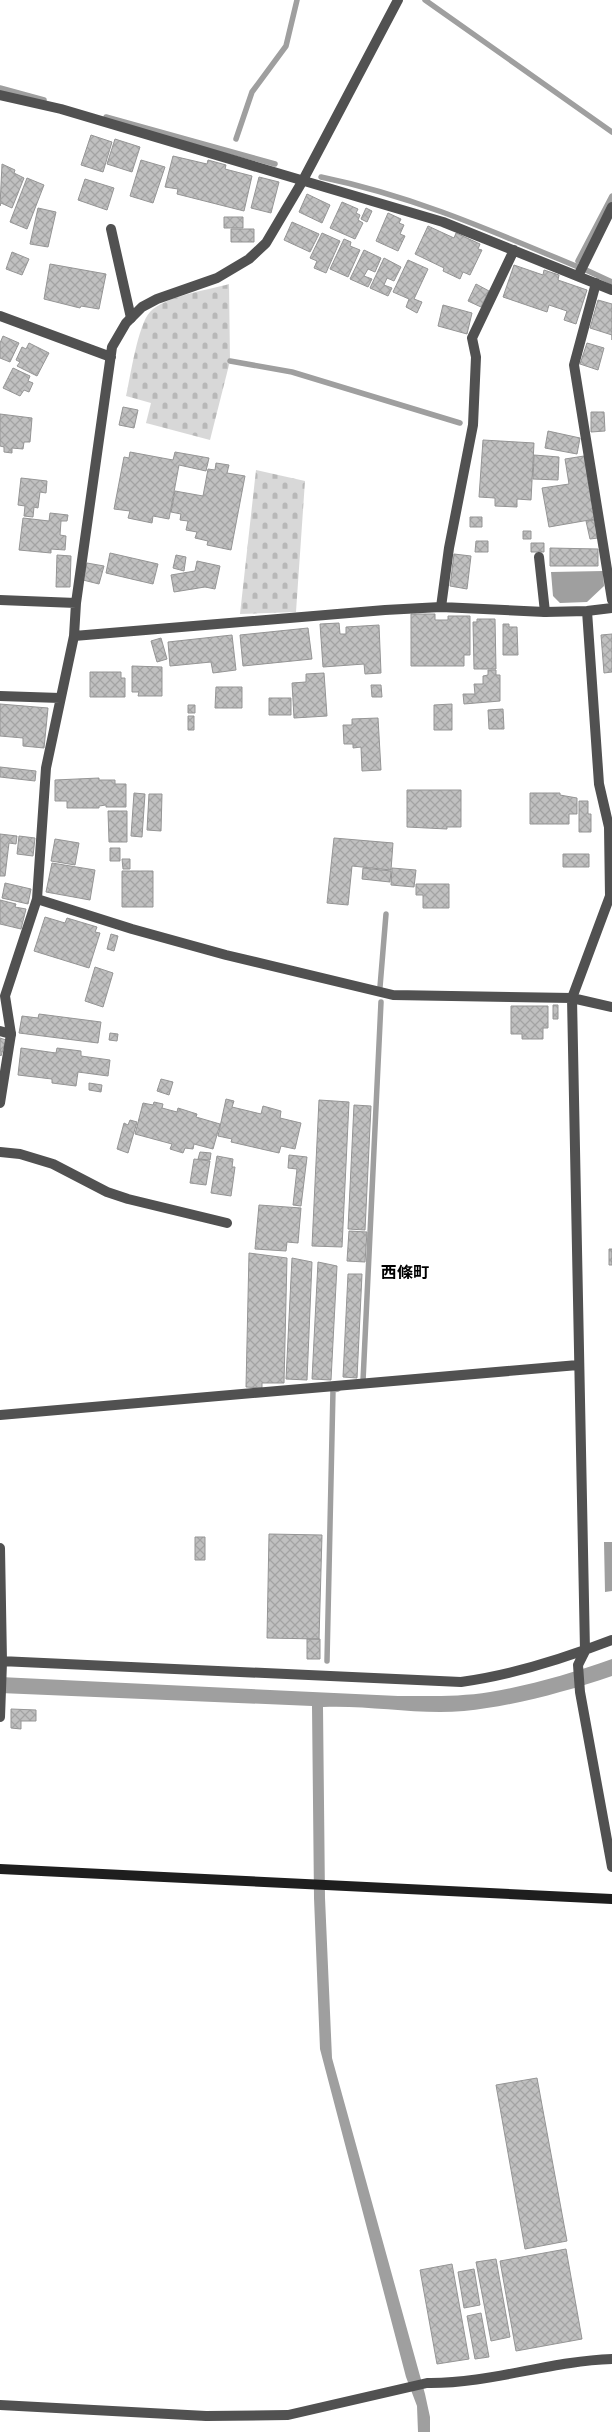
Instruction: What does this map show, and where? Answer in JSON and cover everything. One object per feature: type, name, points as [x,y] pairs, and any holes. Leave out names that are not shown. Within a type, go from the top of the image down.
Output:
[{"type":"street","points":[[0,1103],[11,1034],[5,996],[37,899],[46,768],[74,636],[76,603],[112,347],[126,323],[142,307],[157,299],[216,278],[249,260],[266,243],[302,182],[398,0]]},
{"type":"street","points":[[0,94],[61,110],[302,182],[361,196],[443,222],[612,290]]},
{"type":"street","points":[[578,276],[612,207]]},
{"type":"street","points":[[111,229],[131,318]]},
{"type":"street","points":[[440,607],[448,548],[473,425],[476,357],[472,338],[514,250]]},
{"type":"street","points":[[596,283],[574,365],[612,600]]},
{"type":"street","points":[[0,316],[111,357]]},
{"type":"street","points":[[539,557],[544,612]]},
{"type":"street","points":[[0,600],[76,603]]},
{"type":"street","points":[[74,636],[440,607],[544,612],[587,611],[612,608]]},
{"type":"street","points":[[587,611],[599,784],[609,827],[610,896],[572,998],[585,1650],[578,1665],[580,1692],[612,1867]]},
{"type":"street","points":[[0,696],[60,698]]},
{"type":"street","points":[[37,899],[132,929],[226,955],[393,995],[572,998],[612,1006]]},
{"type":"street","points":[[0,1031],[11,1034]]},
{"type":"street","points":[[0,1152],[20,1154],[53,1164],[107,1192],[128,1199],[227,1223]]},
{"type":"street","points":[[0,1416],[578,1366]]},
{"type":"street","points":[[0,1548],[2,1672],[0,1717]]},
{"type":"street","points":[[1,1662],[461,1682],[497,1676],[612,1640]]},
{"type":"street","points":[[0,1869],[612,1899]]},
{"type":"street","points":[[0,2405],[206,2416],[288,2415],[427,2383],[447,2384],[548,2366],[612,2359]]},
{"type":"green space","points":[[229,284],[230,361],[210,440],[146,423],[151,403],[126,396],[138,339],[146,318],[157,306],[166,302],[187,294]]},
{"type":"green space","points":[[256,470],[305,481],[296,612],[240,614]]},
{"type":"shaded area","points":[[603,571],[604,586],[587,602],[560,603],[553,596],[551,572]]},
{"type":"shaded area","points":[[604,1542],[612,1542],[612,1591],[605,1592]]},
{"type":"shaded area","points":[[612,1659],[612,1676],[576,1688],[501,1706],[446,1712],[323,1707],[325,1898],[332,2058],[425,2394],[430,2417],[430,2432],[418,2432],[417,2406],[406,2377],[320,2049],[314,1898],[312,1706],[0,1693],[0,1677],[398,1696],[444,1696],[479,1694],[521,1686],[567,1674]]},
{"type":"building","points":[[91,135],[112,142],[103,172],[81,165]]},
{"type":"building","points":[[115,139],[140,147],[132,172],[107,164]]},
{"type":"building","points":[[173,156],[207,164],[208,160],[226,165],[225,169],[252,176],[244,211],[177,194],[178,189],[165,187]]},
{"type":"building","points":[[141,160],[165,167],[153,203],[130,196]]},
{"type":"building","points":[[2,164],[15,170],[14,173],[24,178],[12,208],[1,203],[0,206]]},
{"type":"building","points":[[259,177],[279,182],[271,213],[251,208]]},
{"type":"building","points":[[27,178],[44,185],[27,229],[10,222]]},
{"type":"building","points":[[85,179],[114,188],[107,210],[78,200]]},
{"type":"building","points":[[307,194],[330,205],[322,223],[299,212]]},
{"type":"building","points":[[342,202],[358,209],[356,213],[360,215],[358,220],[363,223],[355,239],[330,228]]},
{"type":"building","points":[[38,208],[56,212],[48,247],[30,244]]},
{"type":"building","points":[[366,208],[372,211],[367,222],[361,219]]},
{"type":"building","points":[[388,213],[401,219],[399,223],[404,225],[400,234],[405,236],[398,251],[376,241]]},
{"type":"building","points":[[224,217],[243,217],[243,228],[224,228]]},
{"type":"building","points":[[292,222],[319,234],[310,252],[284,240]]},
{"type":"building","points":[[428,226],[454,238],[456,233],[480,244],[478,249],[482,250],[470,275],[463,272],[460,279],[443,271],[444,268],[415,254]]},
{"type":"building","points":[[231,229],[254,229],[254,242],[231,242]]},
{"type":"building","points":[[322,233],[340,241],[326,273],[314,268],[317,261],[310,258]]},
{"type":"building","points":[[344,239],[351,242],[350,246],[360,250],[348,277],[330,269]]},
{"type":"building","points":[[364,250],[381,258],[375,272],[368,269],[364,276],[372,279],[368,287],[350,279]]},
{"type":"building","points":[[12,252],[29,259],[22,275],[6,269]]},
{"type":"building","points":[[384,258],[401,267],[394,281],[387,278],[384,285],[392,288],[388,296],[370,288]]},
{"type":"building","points":[[408,260],[428,269],[414,299],[422,302],[417,313],[406,307],[409,299],[393,292]]},
{"type":"building","points":[[50,264],[106,274],[99,309],[81,306],[80,308],[44,299]]},
{"type":"building","points":[[514,265],[543,275],[544,270],[559,275],[558,280],[587,290],[576,324],[564,320],[567,311],[549,305],[547,312],[503,297]]},
{"type":"building","points":[[476,284],[489,291],[481,307],[468,301]]},
{"type":"building","points":[[598,300],[612,304],[612,335],[590,328]]},
{"type":"building","points":[[443,305],[472,313],[467,334],[438,326]]},
{"type":"building","points":[[3,336],[19,343],[10,362],[0,358],[0,343]]},
{"type":"building","points":[[29,343],[49,353],[37,376],[17,366],[20,362],[16,360],[22,347],[26,349]]},
{"type":"building","points":[[587,343],[604,348],[598,370],[580,364]]},
{"type":"building","points":[[13,368],[30,376],[28,381],[33,383],[29,392],[24,390],[20,396],[3,388]]},
{"type":"building","points":[[123,407],[138,410],[134,428],[119,425]]},
{"type":"building","points":[[591,412],[604,412],[605,431],[591,432]]},
{"type":"building","points":[[0,414],[32,418],[30,442],[24,442],[23,449],[12,448],[12,453],[4,452],[4,447],[0,446]]},
{"type":"building","points":[[548,431],[580,438],[577,454],[545,448]]},
{"type":"building","points":[[483,440],[534,443],[531,500],[517,499],[517,507],[495,506],[495,498],[479,497]]},
{"type":"building","points":[[130,452],[173,460],[175,452],[209,458],[206,471],[179,465],[169,519],[153,516],[152,523],[128,518],[130,511],[114,509],[124,457],[129,458]]},
{"type":"building","points":[[534,455],[559,457],[558,480],[533,479]]},
{"type":"building","points":[[584,456],[595,519],[549,527],[542,488],[569,484],[565,459]]},
{"type":"building","points":[[216,463],[229,465],[227,473],[245,476],[231,550],[207,545],[208,541],[195,538],[197,532],[186,530],[188,521],[180,520],[181,514],[171,512],[175,491],[203,496],[208,469],[215,470]]},
{"type":"building","points":[[21,478],[47,481],[46,493],[40,492],[38,508],[34,507],[33,517],[24,516],[25,506],[18,505]]},
{"type":"building","points":[[50,513],[68,515],[67,521],[61,521],[60,535],[66,536],[65,550],[51,549],[51,553],[19,550],[23,518],[49,521]]},
{"type":"building","points":[[470,517],[482,517],[482,527],[470,527]]},
{"type":"building","points":[[595,520],[598,538],[590,539],[586,521]]},
{"type":"building","points":[[523,531],[531,531],[531,539],[523,539]]},
{"type":"building","points":[[476,541],[488,541],[488,552],[475,552]]},
{"type":"building","points":[[531,543],[544,543],[544,552],[531,552]]},
{"type":"building","points":[[550,548],[598,549],[598,566],[550,566]]},
{"type":"building","points":[[110,553],[158,564],[153,584],[106,573]]},
{"type":"building","points":[[454,554],[471,556],[467,589],[450,586]]},
{"type":"building","points":[[57,555],[71,556],[70,587],[56,587]]},
{"type":"building","points":[[176,555],[186,557],[184,571],[173,568]]},
{"type":"building","points":[[197,561],[220,566],[215,589],[205,587],[174,592],[171,575],[195,571]]},
{"type":"building","points":[[87,563],[104,566],[99,584],[83,580]]},
{"type":"building","points":[[411,614],[435,614],[435,620],[448,620],[448,616],[470,616],[470,655],[464,655],[464,666],[411,666]]},
{"type":"building","points":[[477,619],[495,619],[496,669],[474,669],[473,622],[477,622]]},
{"type":"building","points":[[339,623],[340,634],[346,634],[346,627],[379,625],[381,673],[365,674],[364,664],[323,667],[320,624]]},
{"type":"building","points":[[503,624],[509,624],[509,627],[517,627],[518,655],[503,655]]},
{"type":"building","points":[[308,628],[312,659],[243,666],[240,635]]},
{"type":"building","points":[[612,634],[612,672],[604,673],[601,635]]},
{"type":"building","points":[[232,635],[236,670],[213,673],[211,662],[170,666],[168,642]]},
{"type":"building","points":[[161,638],[167,659],[157,662],[151,641]]},
{"type":"building","points":[[132,666],[162,667],[162,696],[138,696],[139,692],[132,692]]},
{"type":"building","points":[[488,670],[496,670],[496,675],[500,675],[500,701],[464,704],[463,694],[475,694],[474,684],[483,684],[483,676],[488,675]]},
{"type":"building","points":[[90,672],[121,672],[121,678],[125,678],[125,697],[90,697]]},
{"type":"building","points":[[324,673],[327,716],[294,718],[292,683],[306,682],[306,674]]},
{"type":"building","points":[[371,685],[381,685],[382,697],[372,697]]},
{"type":"building","points":[[216,687],[242,687],[242,708],[215,708]]},
{"type":"building","points":[[269,698],[291,698],[291,715],[269,715]]},
{"type":"building","points":[[0,704],[48,708],[44,748],[23,746],[23,738],[0,736]]},
{"type":"building","points":[[452,704],[452,730],[434,730],[434,705]]},
{"type":"building","points":[[188,705],[195,705],[195,713],[188,713]]},
{"type":"building","points":[[503,709],[504,729],[489,729],[488,710]]},
{"type":"building","points":[[188,716],[194,716],[194,730],[188,730]]},
{"type":"building","points":[[378,718],[381,770],[362,771],[361,747],[353,748],[353,744],[344,744],[343,725],[352,725],[352,719]]},
{"type":"building","points":[[0,767],[36,771],[35,781],[0,777]]},
{"type":"building","points":[[99,778],[99,780],[115,780],[115,784],[126,784],[126,807],[106,807],[106,805],[99,806],[99,808],[67,808],[67,801],[55,801],[55,780]]},
{"type":"building","points":[[407,790],[461,790],[461,827],[447,827],[447,829],[407,827]]},
{"type":"building","points":[[134,793],[145,794],[142,837],[131,836]]},
{"type":"building","points":[[530,793],[560,793],[560,795],[577,798],[577,814],[569,814],[569,824],[530,824]]},
{"type":"building","points":[[149,794],[162,794],[161,831],[147,830]]},
{"type":"building","points":[[579,801],[588,801],[588,814],[591,814],[591,832],[579,832]]},
{"type":"building","points":[[108,811],[127,811],[127,842],[109,842]]},
{"type":"building","points":[[0,834],[17,836],[16,844],[9,843],[5,876],[0,876]]},
{"type":"building","points":[[19,836],[35,838],[33,856],[17,854]]},
{"type":"building","points":[[334,838],[393,843],[391,870],[352,866],[348,905],[327,903]]},
{"type":"building","points":[[55,839],[79,843],[75,865],[51,861]]},
{"type":"building","points":[[110,848],[120,848],[120,861],[110,861]]},
{"type":"building","points":[[563,854],[589,854],[589,867],[563,867]]},
{"type":"building","points":[[122,859],[130,859],[130,869],[123,869]]},
{"type":"building","points":[[52,863],[95,870],[90,900],[46,892]]},
{"type":"building","points":[[363,868],[391,871],[390,882],[362,879]]},
{"type":"building","points":[[392,868],[416,870],[414,887],[391,885]]},
{"type":"building","points":[[122,871],[153,871],[153,907],[122,907]]},
{"type":"building","points":[[5,883],[31,889],[28,904],[2,898]]},
{"type":"building","points":[[416,884],[449,884],[449,908],[423,908],[423,895],[416,895]]},
{"type":"building","points":[[0,900],[16,904],[15,907],[26,909],[21,929],[0,924]]},
{"type":"building","points":[[45,917],[65,923],[67,918],[97,927],[95,932],[100,933],[89,968],[34,951]]},
{"type":"building","points":[[111,934],[118,936],[114,951],[107,949]]},
{"type":"building","points":[[95,967],[113,973],[103,1007],[85,1001]]},
{"type":"building","points":[[553,1005],[558,1005],[558,1019],[553,1019]]},
{"type":"building","points":[[511,1006],[548,1006],[548,1028],[543,1028],[543,1039],[522,1039],[522,1034],[511,1034]]},
{"type":"building","points":[[39,1014],[101,1022],[98,1043],[19,1033],[22,1016],[38,1018]]},
{"type":"building","points":[[110,1033],[118,1034],[117,1041],[109,1040]]},
{"type":"building","points":[[0,1038],[6,1040],[1,1056],[0,1055]]},
{"type":"building","points":[[21,1048],[56,1053],[57,1048],[81,1051],[81,1056],[110,1060],[108,1076],[78,1072],[76,1086],[52,1083],[52,1079],[18,1075]]},
{"type":"building","points":[[161,1079],[173,1082],[169,1095],[157,1091]]},
{"type":"building","points":[[89,1083],[102,1085],[101,1092],[89,1090]]},
{"type":"building","points":[[226,1099],[234,1101],[232,1107],[261,1114],[263,1106],[281,1111],[280,1118],[301,1123],[295,1149],[281,1146],[279,1153],[231,1142],[232,1139],[218,1136]]},
{"type":"building","points":[[319,1100],[349,1102],[342,1247],[312,1246]]},
{"type":"building","points":[[154,1102],[163,1104],[162,1108],[177,1112],[178,1108],[197,1114],[196,1117],[220,1124],[213,1149],[194,1144],[193,1149],[185,1148],[183,1153],[170,1149],[172,1144],[135,1134],[143,1103],[153,1105]]},
{"type":"building","points":[[354,1105],[371,1106],[365,1230],[348,1229]]},
{"type":"building","points":[[130,1120],[137,1122],[128,1153],[117,1149],[124,1123],[128,1125]]},
{"type":"building","points":[[200,1152],[211,1153],[210,1160],[198,1159]]},
{"type":"building","points":[[289,1155],[307,1157],[301,1206],[293,1205],[297,1169],[288,1168]]},
{"type":"building","points":[[217,1156],[233,1159],[232,1167],[235,1167],[231,1196],[211,1193]]},
{"type":"building","points":[[194,1159],[210,1161],[206,1185],[190,1183]]},
{"type":"building","points":[[259,1205],[301,1208],[298,1243],[287,1242],[286,1251],[255,1249]]},
{"type":"building","points":[[349,1231],[367,1232],[365,1262],[347,1261]]},
{"type":"building","points":[[609,1249],[612,1249],[612,1265],[609,1265]]},
{"type":"building","points":[[249,1253],[287,1258],[284,1383],[262,1383],[262,1388],[246,1387]]},
{"type":"building","points":[[292,1258],[312,1262],[307,1380],[286,1379]]},
{"type":"building","points":[[318,1262],[337,1266],[331,1380],[312,1379]]},
{"type":"building","points":[[348,1274],[362,1274],[357,1378],[343,1377]]},
{"type":"building","points":[[269,1534],[322,1535],[319,1639],[267,1638]]},
{"type":"building","points":[[195,1537],[205,1537],[205,1560],[195,1560]]},
{"type":"building","points":[[307,1639],[320,1639],[320,1659],[307,1659]]},
{"type":"building","points":[[11,1709],[36,1710],[36,1721],[21,1721],[21,1729],[11,1728]]},
{"type":"building","points":[[537,2078],[567,2241],[525,2249],[496,2085]]},
{"type":"building","points":[[566,2249],[582,2339],[516,2351],[500,2261]]},
{"type":"building","points":[[496,2259],[510,2337],[491,2341],[476,2262]]},
{"type":"building","points":[[452,2264],[469,2359],[437,2364],[420,2270]]},
{"type":"building","points":[[474,2269],[480,2305],[464,2308],[458,2272]]},
{"type":"building","points":[[481,2313],[489,2357],[475,2359],[467,2316]]},
{"type":"waterway","points":[[236,139],[252,92],[286,46],[297,0]]},
{"type":"waterway","points":[[425,0],[612,132]]},
{"type":"waterway","points":[[0,88],[44,100]]},
{"type":"waterway","points":[[106,117],[275,164]]},
{"type":"waterway","points":[[321,177],[420,204],[578,267]]},
{"type":"waterway","points":[[578,261],[612,196]]},
{"type":"waterway","points":[[586,270],[612,282]]},
{"type":"waterway","points":[[230,361],[292,372],[460,423]]},
{"type":"waterway","points":[[380,987],[386,914]]},
{"type":"waterway","points":[[363,1381],[381,1002]]},
{"type":"waterway","points":[[327,1661],[333,1390],[338,1389]]},
{"type":"district","name":"西條町","points":[[405,1272]]}]
